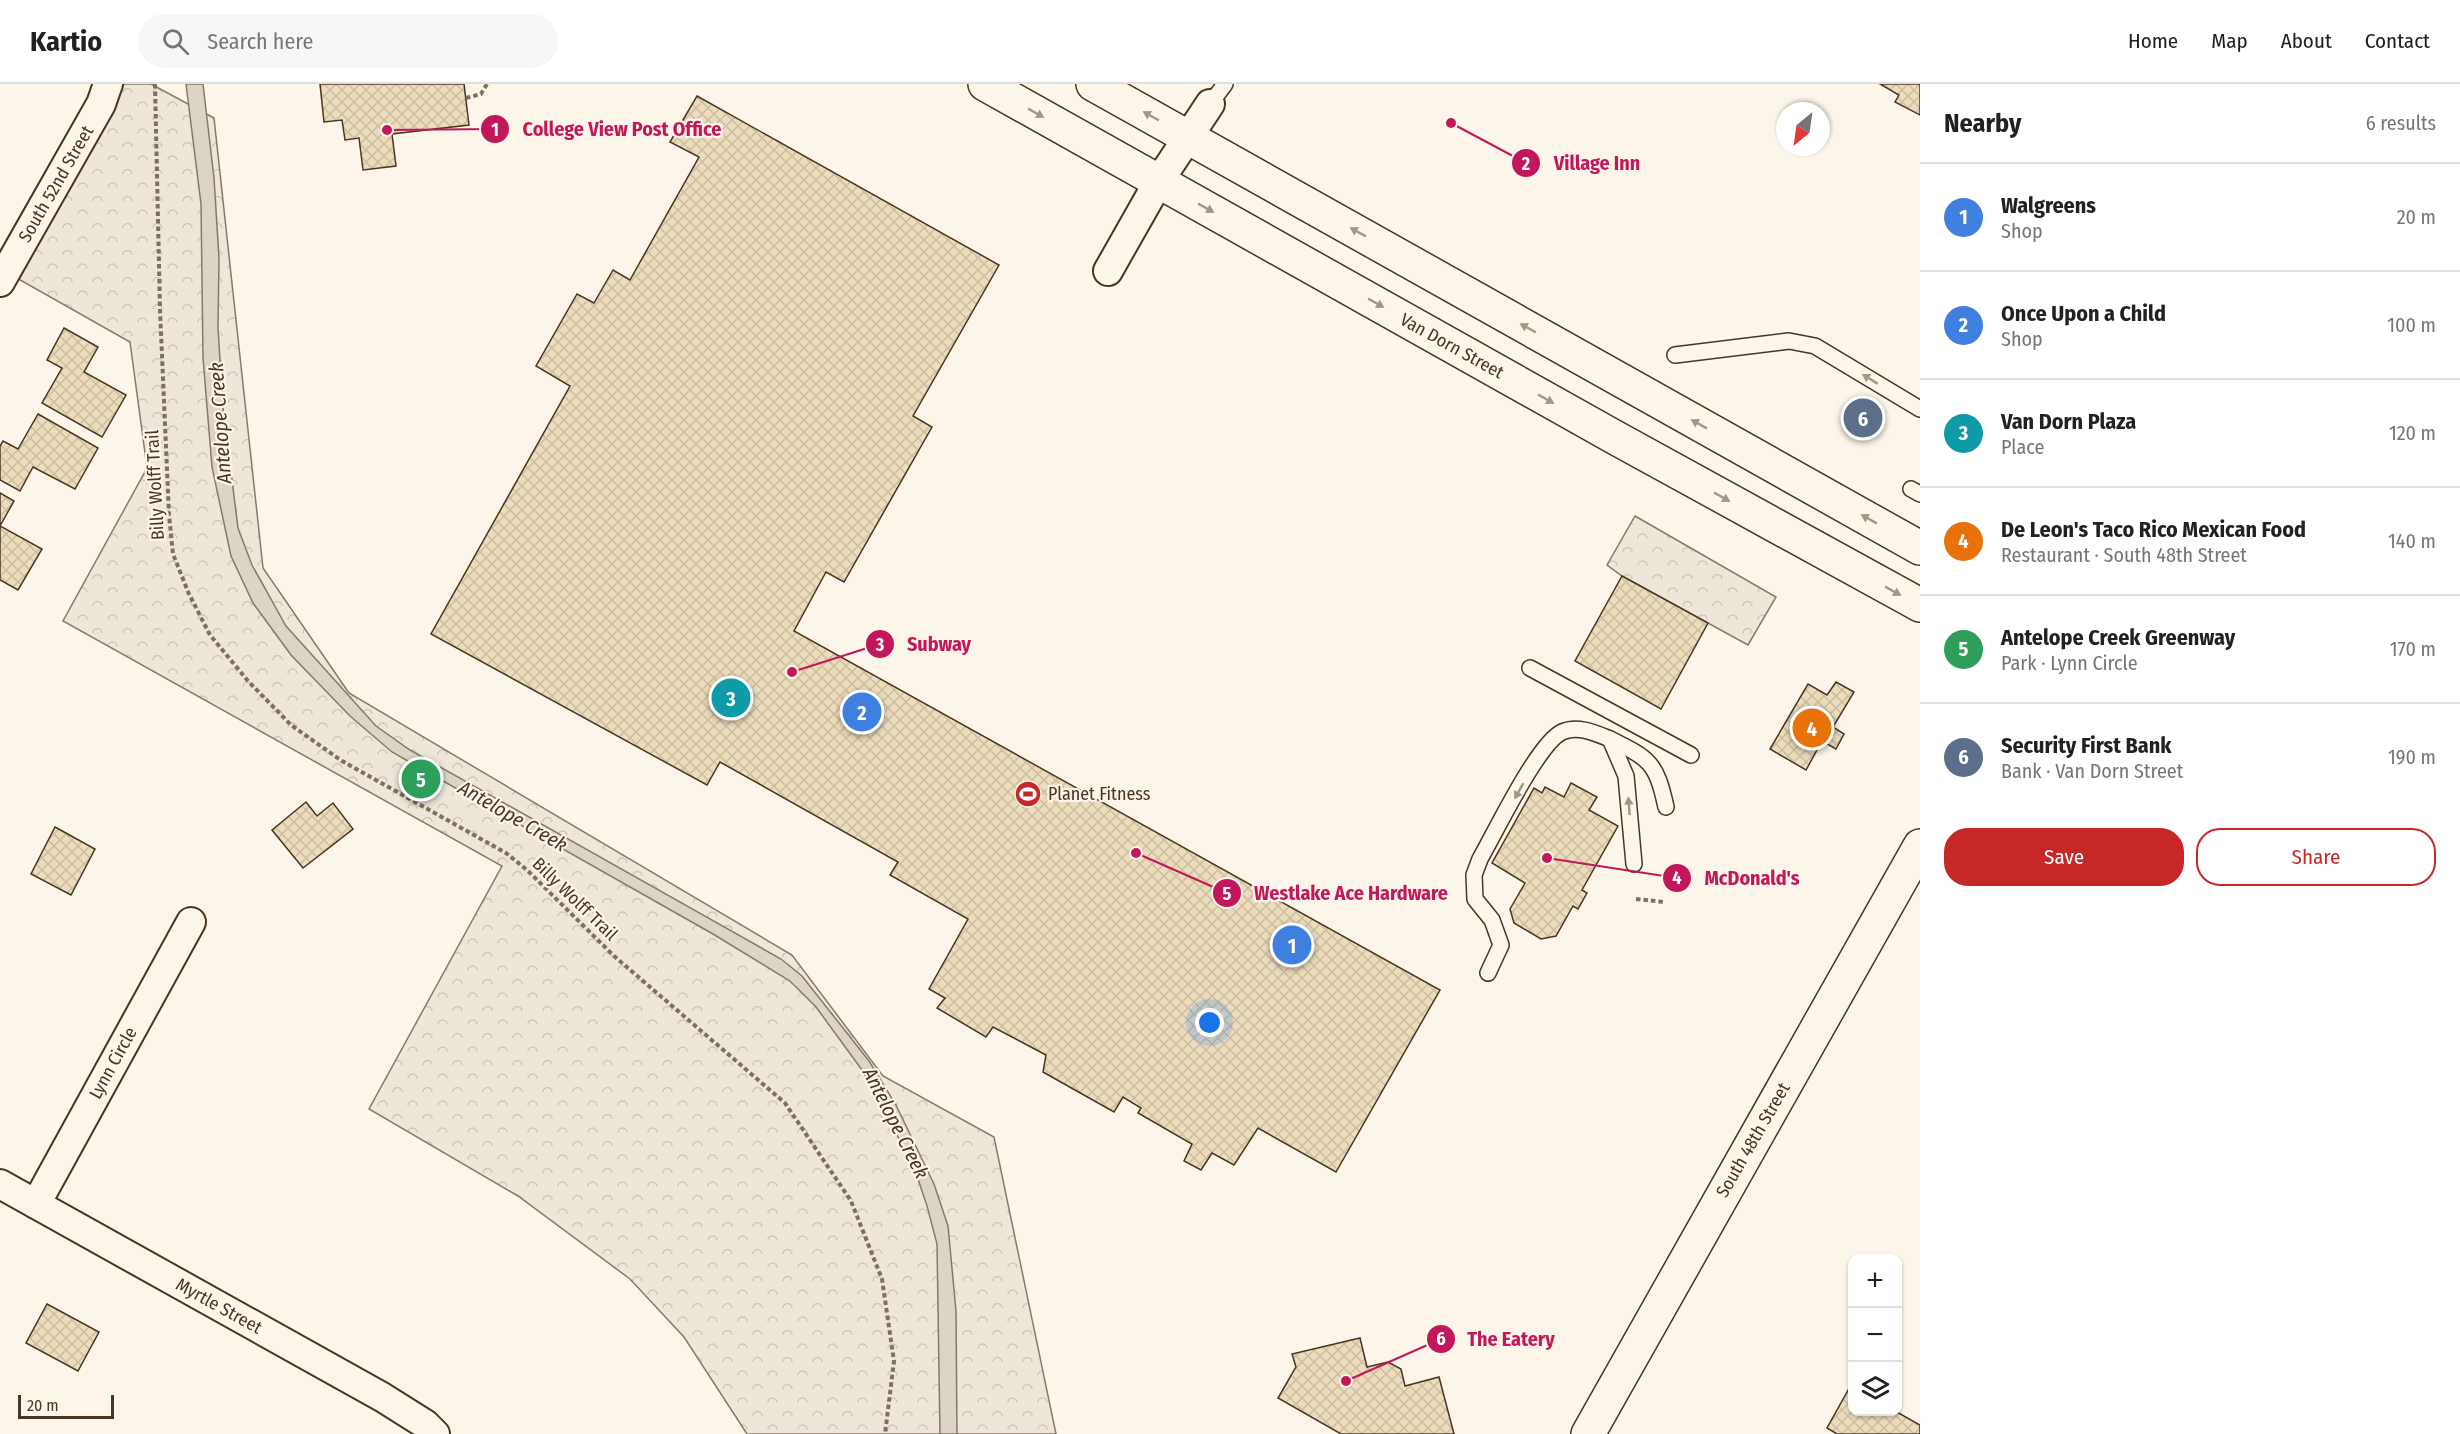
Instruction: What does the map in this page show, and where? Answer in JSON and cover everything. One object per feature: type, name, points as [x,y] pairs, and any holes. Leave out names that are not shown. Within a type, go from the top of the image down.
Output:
[{"type":"main road","name":"Van Dorn Street","points":[[985,84],[1616,438],[1920,605]]},
{"type":"main road","points":[[1094,84],[1920,548]]},
{"type":"main road","name":"South 48th Street","points":[[1588,1434],[1920,846]]},
{"type":"street","name":"South 52nd Street","points":[[0,282],[101,104],[108,84]]},
{"type":"street","points":[[1108,271],[1159,181],[1218,94]]},
{"type":"street","name":"Lynn Circle","points":[[36,1204],[191,922]]},
{"type":"street","name":"Myrtle Street","points":[[0,1184],[382,1397],[424,1424],[435,1434]]},
{"type":"lane","points":[[1676,355],[1789,341],[1815,346],[1920,409]]},
{"type":"lane","points":[[1530,668],[1691,755]]},
{"type":"lane","points":[[1488,973],[1501,945],[1492,920],[1475,899],[1474,875],[1480,859],[1542,749],[1562,732],[1582,729],[1610,739],[1640,754],[1650,764],[1660,778],[1666,807]]},
{"type":"lane","points":[[1610,739],[1626,776],[1634,864]]},
{"type":"path","name":"Billy Wolff Trail","points":[[155,84],[160,310],[169,515],[173,554],[189,594],[210,635],[248,681],[291,725],[342,761],[506,853],[527,870],[614,956],[784,1103],[852,1201],[882,1279],[894,1361],[885,1434]]},
{"type":"path","points":[[466,98],[481,94],[487,84]]},
{"type":"path","points":[[1636,899],[1664,902]]},
{"type":"green space","points":[[108,84],[151,84],[214,118],[263,568],[349,693],[792,955],[883,1076],[994,1137],[1056,1434],[747,1434],[684,1337],[630,1279],[518,1196],[369,1109],[502,866],[63,621],[147,468],[130,342],[6,272]]},
{"type":"green space","points":[[1635,516],[1776,597],[1748,645],[1622,576],[1607,565]]},
{"type":"water","name":"Antelope Creek","points":[[186,84],[203,84],[214,178],[219,258],[218,328],[223,408],[238,528],[252,565],[286,626],[376,726],[410,750],[781,959],[802,976],[869,1061],[896,1105],[934,1184],[948,1226],[956,1311],[957,1434],[940,1434],[937,1244],[927,1206],[914,1167],[862,1070],[816,1007],[790,981],[713,934],[392,752],[350,716],[291,655],[253,603],[231,556],[212,467],[203,358],[201,204]]},
{"type":"building","points":[[320,84],[464,84],[469,125],[392,134],[396,166],[363,170],[359,138],[345,140],[342,120],[324,122]]},
{"type":"building","points":[[1880,84],[1920,84],[1920,115],[1895,102],[1899,95]]},
{"type":"building","points":[[697,96],[999,265],[913,416],[932,427],[844,582],[826,572],[794,631],[1440,990],[1336,1172],[1258,1128],[1234,1165],[1212,1153],[1201,1170],[1184,1161],[1192,1144],[1138,1113],[1141,1108],[1123,1097],[1114,1112],[1043,1072],[1046,1055],[993,1027],[986,1037],[937,1008],[945,998],[929,989],[968,919],[890,875],[898,862],[720,762],[707,785],[431,634],[570,386],[536,366],[577,294],[594,303],[613,270],[630,280],[699,157],[670,142]]},
{"type":"building","points":[[64,328],[98,347],[84,372],[126,395],[102,437],[42,403],[62,368],[47,360]]},
{"type":"building","points":[[38,414],[98,448],[75,489],[33,467],[20,491],[0,480],[0,446],[3,441],[18,449]]},
{"type":"building","points":[[0,493],[14,501],[0,526]]},
{"type":"building","points":[[0,526],[42,549],[18,590],[0,580]]},
{"type":"building","points":[[1622,576],[1708,623],[1661,709],[1575,661]]},
{"type":"building","points":[[1836,682],[1854,692],[1833,727],[1844,734],[1836,749],[1822,741],[1806,770],[1770,749],[1808,684],[1827,695]]},
{"type":"building","points":[[1571,783],[1597,797],[1589,810],[1618,826],[1582,890],[1587,893],[1578,909],[1573,906],[1556,936],[1541,939],[1514,923],[1510,909],[1525,883],[1492,863],[1534,788],[1542,793],[1545,787],[1564,797]]},
{"type":"building","points":[[306,802],[317,816],[333,803],[353,829],[303,868],[272,830]]},
{"type":"building","points":[[55,827],[95,849],[71,895],[31,874]]},
{"type":"building","points":[[47,1304],[99,1332],[78,1371],[26,1343]]},
{"type":"building","points":[[1360,1338],[1367,1367],[1388,1362],[1401,1369],[1405,1386],[1439,1377],[1454,1434],[1341,1434],[1278,1398],[1296,1367],[1292,1354]]},
{"type":"building","points":[[1848,1390],[1848,1416],[1902,1415],[1920,1425],[1920,1434],[1837,1434],[1827,1428]]},
{"type":"place","name":"Village Inn","points":[[1451,123]]},
{"type":"place","name":"College View Post Office","points":[[387,130]]},
{"type":"place","name":"Security First Bank","points":[[1863,418]]},
{"type":"place","name":"Subway","points":[[792,672]]},
{"type":"place","name":"Van Dorn Plaza","points":[[731,698]]},
{"type":"place","name":"Once Upon a Child","points":[[862,712]]},
{"type":"place","name":"De Leon's Taco Rico Mexican Food","points":[[1812,728]]},
{"type":"place","name":"Antelope Creek Greenway","points":[[421,779]]},
{"type":"place","name":"Planet Fitness","points":[[1028,794]]},
{"type":"place","name":"Westlake Ace Hardware","points":[[1136,853]]},
{"type":"place","name":"McDonald's","points":[[1547,858]]},
{"type":"place","name":"Walgreens","points":[[1292,945]]},
{"type":"place","name":"The Eatery","points":[[1346,1381]]}]
